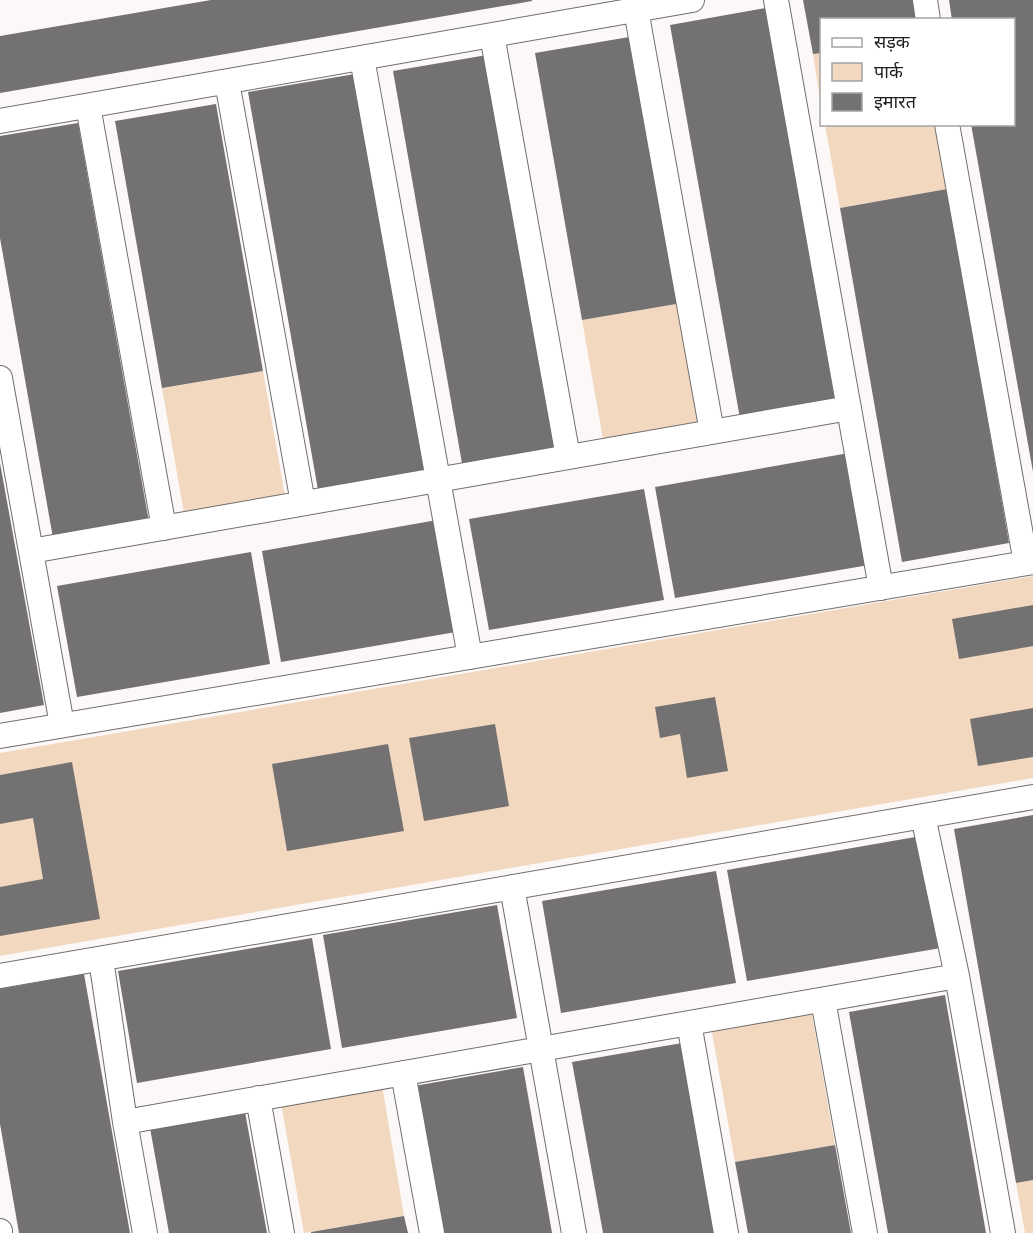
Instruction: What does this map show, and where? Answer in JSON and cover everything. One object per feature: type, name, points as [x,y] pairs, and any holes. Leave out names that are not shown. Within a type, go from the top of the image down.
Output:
[{"type":"street","points":[[0,122],[692,0]]},
{"type":"street","points":[[776,0],[881,588]]},
{"type":"street","points":[[925,0],[928,18]]},
{"type":"street","points":[[636,10],[712,432]]},
{"type":"street","points":[[492,35],[567,458]]},
{"type":"street","points":[[362,58],[470,657]]},
{"type":"street","points":[[227,82],[303,503]]},
{"type":"street","points":[[88,106],[164,528]]},
{"type":"street","points":[[0,736],[1030,563],[947,126]]},
{"type":"street","points":[[0,378],[62,725]]},
{"type":"street","points":[[31,551],[849,408]]},
{"type":"street","points":[[0,976],[1033,797]]},
{"type":"street","points":[[923,816],[957,976],[1003,1233]]},
{"type":"street","points":[[512,887],[574,1233]]},
{"type":"street","points":[[101,959],[125,1122],[145,1233]]},
{"type":"street","points":[[125,1122],[957,976]]},
{"type":"street","points":[[824,1000],[865,1233]]},
{"type":"street","points":[[689,1023],[726,1233]]},
{"type":"street","points":[[404,1073],[432,1233]]},
{"type":"street","points":[[258,1098],[282,1233]]},
{"type":"green space","points":[[820,53],[820,99],[813,54]]},
{"type":"green space","points":[[825,126],[935,126],[947,189],[840,208]]},
{"type":"green space","points":[[682,303],[703,422],[603,439],[582,320]]},
{"type":"green space","points":[[263,371],[285,496],[184,513],[162,388]]},
{"type":"green space","points":[[1033,576],[1033,778],[0,956],[0,753]]},
{"type":"green space","points":[[811,1009],[835,1145],[735,1162],[711,1027]]},
{"type":"green space","points":[[382,1085],[404,1216],[304,1233],[281,1103]]},
{"type":"green space","points":[[1033,1180],[1033,1233],[1025,1233],[1016,1183]]},
{"type":"building","points":[[211,0],[532,1],[0,93],[0,36]]},
{"type":"building","points":[[803,0],[913,0],[917,18],[820,18],[820,53],[813,54]]},
{"type":"building","points":[[949,0],[1033,0],[1033,472],[971,126],[1015,126],[1015,18],[952,18]]},
{"type":"building","points":[[766,8],[836,408],[741,424],[670,25]]},
{"type":"building","points":[[635,36],[682,303],[582,320],[535,53]]},
{"type":"building","points":[[487,55],[557,453],[463,469],[393,71]]},
{"type":"building","points":[[355,74],[425,472],[318,490],[248,92]]},
{"type":"building","points":[[216,104],[263,371],[162,388],[115,121]]},
{"type":"building","points":[[78,123],[149,522],[53,538],[0,238],[0,136]]},
{"type":"building","points":[[947,189],[1009,543],[902,562],[840,208]]},
{"type":"building","points":[[849,453],[869,565],[675,598],[655,487]]},
{"type":"building","points":[[0,463],[44,705],[0,713]]},
{"type":"building","points":[[644,489],[664,600],[489,630],[469,519]]},
{"type":"building","points":[[437,520],[456,632],[281,662],[262,551]]},
{"type":"building","points":[[251,552],[270,664],[77,697],[57,586]]},
{"type":"building","points":[[1033,605],[1033,646],[959,659],[952,619]]},
{"type":"building","points":[[715,697],[728,771],[687,778],[680,734],[660,738],[655,707]]},
{"type":"building","points":[[1033,708],[1033,757],[978,766],[970,719]]},
{"type":"building","points":[[495,724],[509,806],[424,821],[409,738]]},
{"type":"building","points":[[388,744],[404,831],[287,851],[272,764]]},
{"type":"building","points":[[72,762],[100,919],[0,936],[0,887],[43,879],[33,818],[0,824],[0,775]]},
{"type":"building","points":[[1033,815],[1033,1180],[1016,1183],[954,829]]},
{"type":"building","points":[[921,836],[941,948],[747,981],[727,870]]},
{"type":"building","points":[[716,871],[736,983],[561,1013],[542,901]]},
{"type":"building","points":[[497,905],[517,1018],[342,1048],[323,935]]},
{"type":"building","points":[[312,938],[331,1049],[137,1083],[118,971]]},
{"type":"building","points":[[84,974],[130,1233],[19,1233],[0,1124],[0,989]]},
{"type":"building","points":[[945,995],[986,1233],[888,1233],[849,1012]]},
{"type":"building","points":[[682,1043],[715,1233],[603,1233],[572,1062]]},
{"type":"building","points":[[523,1067],[552,1233],[440,1233],[414,1086]]},
{"type":"building","points":[[245,1112],[267,1233],[169,1233],[150,1128]]},
{"type":"building","points":[[835,1145],[851,1233],[748,1233],[735,1162]]},
{"type":"building","points":[[404,1216],[408,1233],[311,1233],[311,1232]]}]
